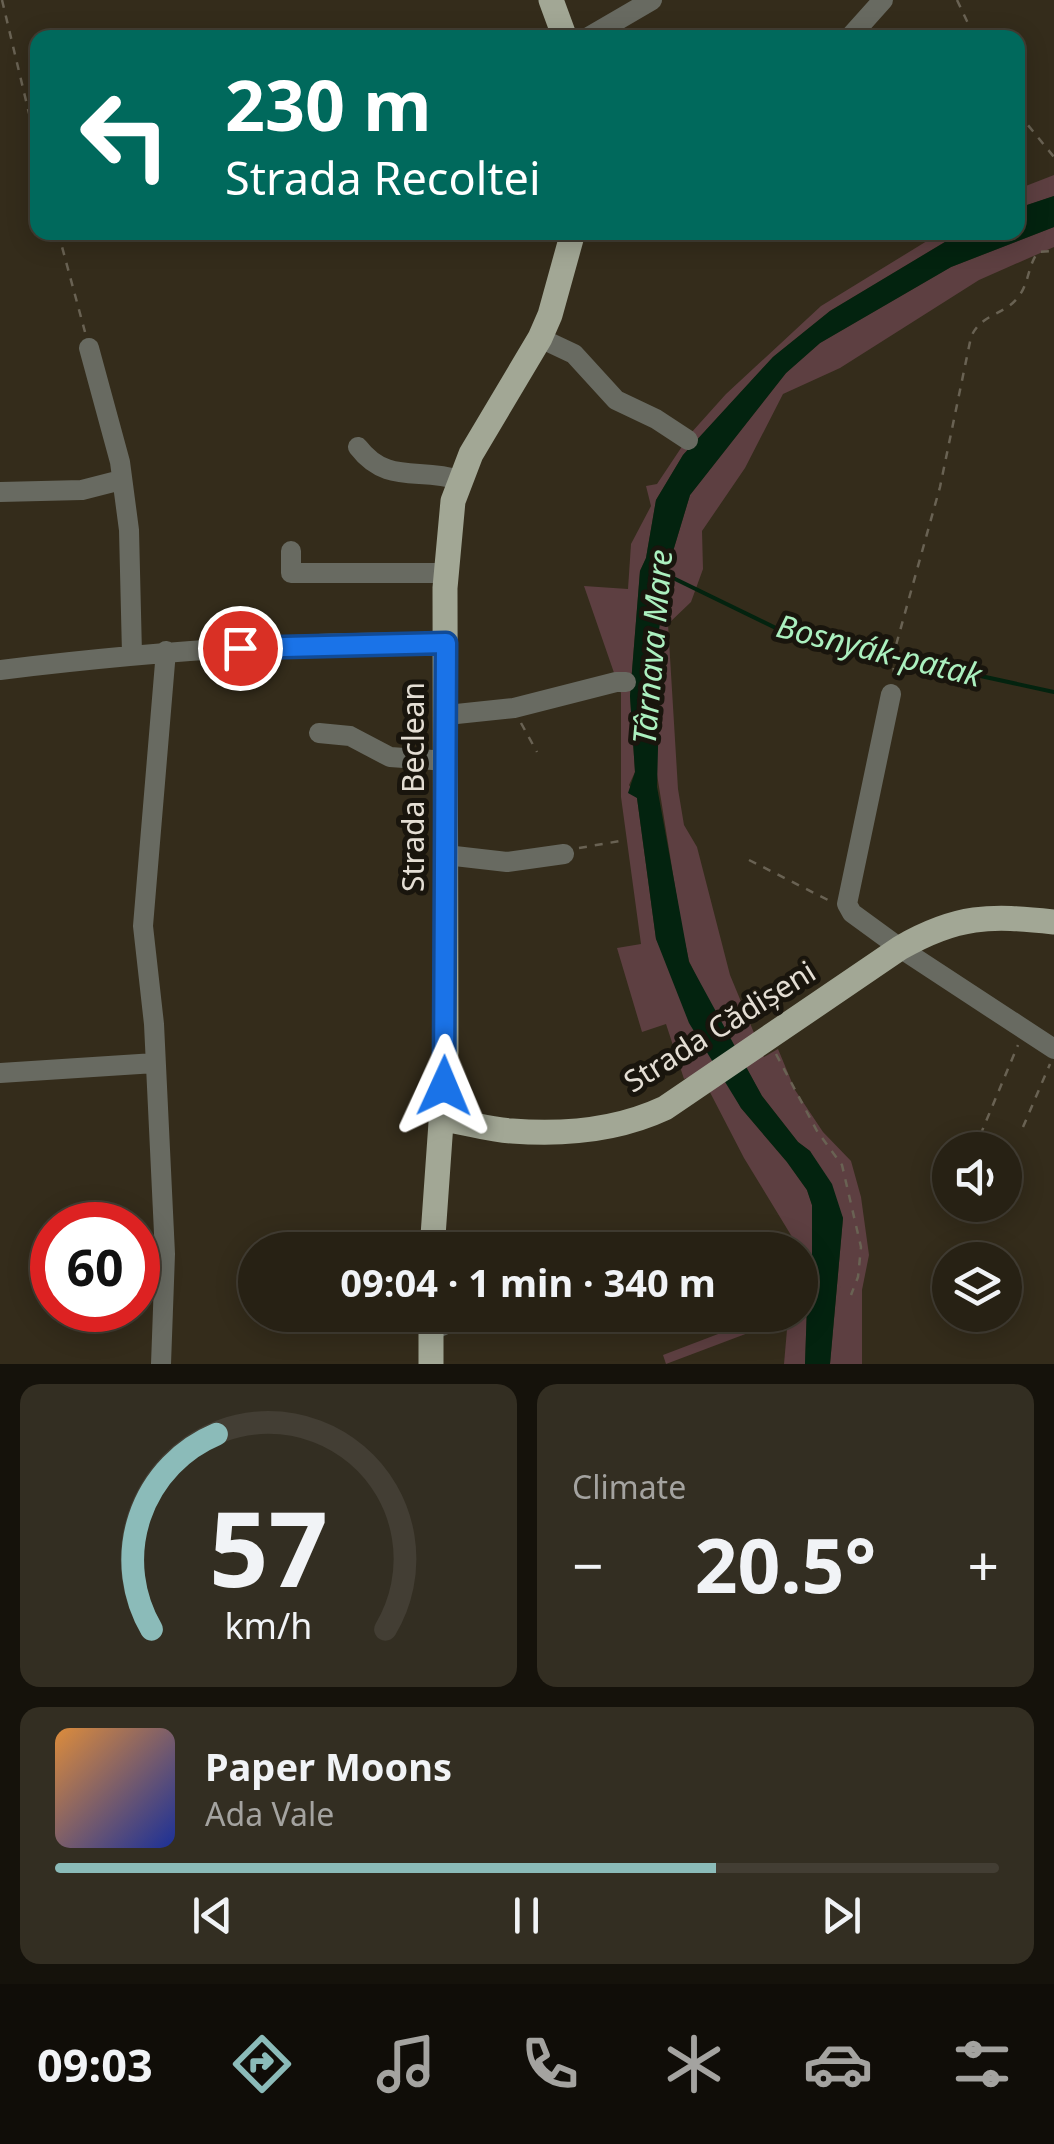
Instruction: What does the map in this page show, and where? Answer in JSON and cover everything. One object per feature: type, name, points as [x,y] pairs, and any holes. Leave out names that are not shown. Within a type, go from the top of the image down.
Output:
[{"type":"main road","points":[[551,0],[562,30]]},
{"type":"main road","name":"Strada Beclean","points":[[434,1232],[443,1119],[446,573],[453,502],[471,454],[540,338],[558,293],[571,240]]},
{"type":"main road","name":"Strada Cădișeni","points":[[443,1119],[509,1131],[602,1128],[634,1121],[665,1108],[900,948],[933,930],[990,916],[1054,922]]},
{"type":"main road","points":[[431,1332],[431,1364]]},
{"type":"street","points":[[601,30],[652,0]]},
{"type":"street","points":[[856,30],[883,0]]},
{"type":"street","points":[[540,338],[574,354],[616,400],[688,440]]},
{"type":"street","points":[[89,348],[120,462],[130,530],[132,654]]},
{"type":"street","points":[[358,447],[371,463],[382,469],[442,474],[459,480]]},
{"type":"street","points":[[0,492],[82,490],[121,480]]},
{"type":"street","points":[[291,551],[291,573],[446,573]]},
{"type":"street","points":[[0,670],[166,651],[446,643]]},
{"type":"street","points":[[161,1364],[166,1254],[143,926],[166,651]]},
{"type":"street","points":[[447,715],[514,708],[626,682]]},
{"type":"street","points":[[891,694],[847,904],[900,948],[1054,1052]]},
{"type":"street","points":[[319,733],[350,736],[390,757],[447,761]]},
{"type":"street","points":[[446,855],[507,862],[564,854]]},
{"type":"street","points":[[0,1073],[155,1063]]},
{"type":"path","points":[[2,0],[30,117]]},
{"type":"path","points":[[957,0],[971,30]]},
{"type":"path","points":[[1025,122],[1054,158]]},
{"type":"path","points":[[60,240],[89,348]]},
{"type":"path","points":[[891,694],[894,656],[940,487],[971,336],[976,326],[1020,296],[1038,252],[1054,251]]},
{"type":"path","points":[[514,708],[537,752]]},
{"type":"path","points":[[564,854],[620,840]]},
{"type":"path","points":[[750,860],[852,912]]},
{"type":"path","points":[[982,1132],[1024,1030]]},
{"type":"path","points":[[762,1044],[842,1165],[861,1246],[852,1295]]},
{"type":"path","points":[[1023,1127],[1054,1052]]},
{"type":"shaded area","points":[[1054,175],[1054,196],[1025,206],[1025,186]]},
{"type":"shaded area","points":[[1054,227],[1054,247],[979,280],[840,368],[783,394],[745,468],[702,531],[703,569],[691,602],[668,624],[678,789],[684,825],[697,847],[730,975],[764,1057],[778,1049],[795,1090],[823,1132],[851,1161],[861,1197],[869,1255],[862,1290],[862,1364],[830,1364],[843,1218],[810,1151],[798,1142],[762,1096],[706,996],[689,961],[681,924],[655,762],[659,626],[664,595],[673,586],[668,568],[690,495],[786,373],[820,343],[951,267]]},
{"type":"shaded area","points":[[929,240],[948,240],[830,311],[773,357],[683,455],[656,500],[640,571],[630,696],[635,772],[629,785],[637,798],[656,939],[741,1108],[807,1190],[812,1205],[812,1232],[789,1232],[744,1158],[700,1073],[684,1079],[666,1024],[642,1032],[617,948],[641,944],[621,797],[621,693],[584,586],[628,589],[631,544],[651,506],[646,486],[657,484],[691,433],[726,394],[821,306]]},
{"type":"shaded area","points":[[723,1332],[751,1332],[666,1364],[663,1355]]},
{"type":"shaded area","points":[[787,1332],[806,1332],[805,1364],[784,1364]]},
{"type":"water","points":[[1054,196],[1054,227],[1025,238],[1025,206]]},
{"type":"water","name":"Târnava Mare","points":[[948,240],[1021,240],[951,267],[820,343],[786,373],[690,495],[668,568],[673,586],[664,595],[656,651],[660,671],[657,787],[689,962],[762,1096],[798,1142],[810,1151],[832,1184],[843,1218],[830,1364],[805,1364],[806,1332],[818,1332],[818,1232],[812,1232],[812,1205],[807,1190],[741,1108],[689,1023],[656,939],[637,798],[628,793],[635,772],[630,696],[640,571],[656,500],[683,455],[773,357],[830,311]]},
{"type":"waterway","name":"Bosnyák-patak","points":[[669,576],[788,634],[1054,692]]},
{"type":"route","points":[[240,648],[446,643],[444,1086]]}]
